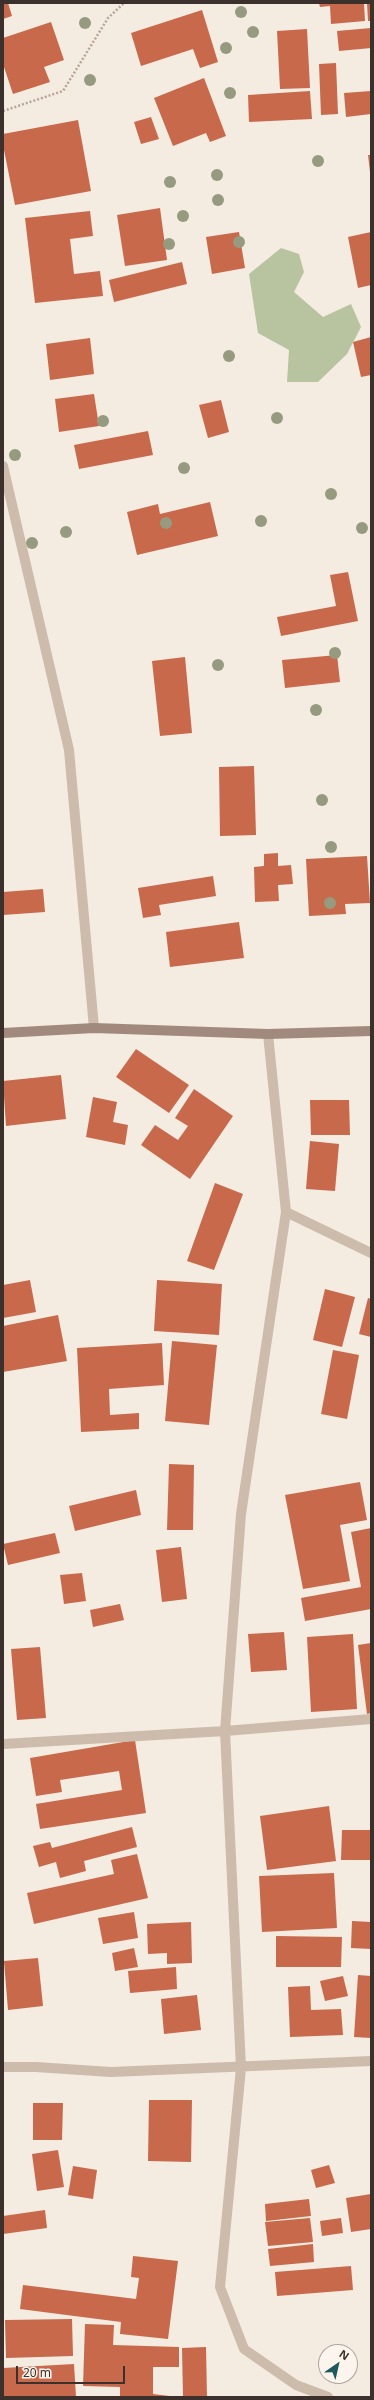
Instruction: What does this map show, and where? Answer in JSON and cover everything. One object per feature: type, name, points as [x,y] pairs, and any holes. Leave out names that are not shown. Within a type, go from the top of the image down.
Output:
[{"type":"street","points":[[3,466],[69,750],[94,1028]]},
{"type":"street","points":[[3,1033],[94,1028],[268,1034],[371,1030]]},
{"type":"street","points":[[268,1034],[286,1212],[242,1514],[225,1731],[241,2068],[220,2287],[244,2349],[296,2385],[328,2397]]},
{"type":"street","points":[[286,1212],[371,1253]]},
{"type":"street","points":[[3,1744],[225,1731],[371,1719]]},
{"type":"street","points":[[3,2067],[36,2066],[111,2072],[241,2068],[371,2061]]},
{"type":"path","points":[[3,111],[63,91],[108,18],[124,3]]},
{"type":"green space","points":[[281,248],[299,254],[304,272],[294,292],[323,317],[351,304],[361,327],[347,354],[318,382],[287,382],[289,350],[258,333],[249,274]]},
{"type":"building","points":[[3,3],[8,3],[12,16],[3,19]]},
{"type":"building","points":[[319,3],[364,3],[365,21],[331,24],[330,6],[320,7]]},
{"type":"building","points":[[367,3],[371,3],[371,21],[368,21]]},
{"type":"building","points":[[202,10],[218,62],[200,68],[193,49],[141,66],[131,33]]},
{"type":"building","points":[[51,22],[64,60],[44,67],[50,82],[13,94],[3,64],[3,38]]},
{"type":"building","points":[[371,28],[371,48],[339,51],[337,31]]},
{"type":"building","points":[[307,29],[310,88],[280,89],[277,31]]},
{"type":"building","points":[[336,63],[338,114],[321,115],[319,64]]},
{"type":"building","points":[[204,78],[226,136],[210,142],[206,133],[173,146],[154,98]]},
{"type":"building","points":[[310,91],[312,119],[249,122],[248,95]]},
{"type":"building","points":[[371,91],[371,114],[346,117],[344,93]]},
{"type":"building","points":[[151,117],[159,139],[141,144],[134,122]]},
{"type":"building","points":[[78,120],[91,191],[15,205],[3,145],[3,134]]},
{"type":"building","points":[[368,155],[371,155],[371,172],[370,172]]},
{"type":"building","points":[[160,208],[167,260],[125,266],[117,215]]},
{"type":"building","points":[[90,211],[93,236],[70,239],[74,274],[100,271],[103,296],[35,303],[25,218]]},
{"type":"building","points":[[239,232],[245,268],[212,274],[206,237]]},
{"type":"building","points":[[371,232],[371,285],[358,288],[348,237]]},
{"type":"building","points":[[182,262],[187,284],[114,302],[109,280]]},
{"type":"building","points":[[371,337],[371,375],[361,377],[353,342]]},
{"type":"building","points":[[90,338],[94,374],[50,380],[46,344]]},
{"type":"building","points":[[94,394],[99,426],[59,432],[55,399]]},
{"type":"building","points":[[221,400],[229,432],[208,438],[199,405]]},
{"type":"building","points":[[148,431],[153,455],[79,469],[74,445]]},
{"type":"building","points":[[210,502],[218,536],[137,555],[127,512],[158,504],[160,514]]},
{"type":"building","points":[[348,572],[358,621],[281,636],[277,617],[336,606],[330,575]]},
{"type":"building","points":[[337,655],[340,682],[285,688],[282,660]]},
{"type":"building","points":[[185,657],[192,733],[160,736],[152,661]]},
{"type":"building","points":[[254,766],[256,835],[220,836],[219,767]]},
{"type":"building","points":[[278,853],[278,866],[291,865],[293,884],[278,885],[279,901],[255,902],[254,867],[264,866],[264,854]]},
{"type":"building","points":[[367,856],[370,903],[345,904],[346,914],[309,916],[306,859]]},
{"type":"building","points":[[213,876],[216,896],[159,905],[161,915],[143,918],[138,888]]},
{"type":"building","points":[[43,889],[45,912],[3,915],[3,892]]},
{"type":"building","points":[[239,922],[244,958],[170,967],[166,932]]},
{"type":"building","points":[[136,1049],[189,1085],[169,1113],[116,1077]]},
{"type":"building","points":[[61,1075],[66,1119],[6,1126],[3,1081]]},
{"type":"building","points":[[194,1089],[233,1116],[190,1179],[141,1145],[155,1125],[178,1140],[188,1126],[175,1118]]},
{"type":"building","points":[[93,1097],[117,1102],[113,1122],[128,1125],[125,1145],[86,1137]]},
{"type":"building","points":[[310,1100],[349,1100],[350,1135],[311,1135]]},
{"type":"building","points":[[310,1141],[339,1144],[335,1191],[306,1189]]},
{"type":"building","points":[[215,1183],[243,1194],[214,1270],[187,1261]]},
{"type":"building","points":[[30,1280],[36,1312],[3,1318],[3,1285]]},
{"type":"building","points":[[157,1280],[222,1284],[219,1335],[154,1331]]},
{"type":"building","points":[[325,1289],[355,1297],[342,1347],[313,1340]]},
{"type":"building","points":[[368,1298],[371,1299],[371,1337],[359,1334]]},
{"type":"building","points":[[58,1315],[67,1361],[3,1372],[3,1326]]},
{"type":"building","points":[[172,1341],[217,1345],[209,1425],[165,1421]]},
{"type":"building","points":[[162,1343],[164,1385],[109,1389],[110,1415],[139,1413],[139,1429],[81,1432],[77,1348]]},
{"type":"building","points":[[333,1350],[359,1355],[347,1419],[321,1414]]},
{"type":"building","points":[[169,1464],[194,1465],[193,1530],[167,1530]]},
{"type":"building","points":[[360,1482],[367,1520],[340,1525],[350,1581],[303,1589],[285,1495]]},
{"type":"building","points":[[136,1490],[141,1515],[75,1531],[69,1506]]},
{"type":"building","points":[[371,1528],[371,1609],[305,1621],[301,1598],[361,1587],[351,1532]]},
{"type":"building","points":[[55,1533],[60,1553],[8,1565],[3,1544]]},
{"type":"building","points":[[181,1547],[187,1599],[162,1602],[156,1550]]},
{"type":"building","points":[[82,1573],[86,1601],[64,1604],[60,1575]]},
{"type":"building","points":[[120,1604],[124,1620],[93,1627],[90,1610]]},
{"type":"building","points":[[284,1632],[287,1670],[251,1672],[248,1634]]},
{"type":"building","points":[[353,1634],[357,1709],[311,1712],[307,1637]]},
{"type":"building","points":[[371,1643],[371,1713],[367,1714],[358,1645]]},
{"type":"building","points":[[40,1647],[46,1718],[17,1720],[11,1649]]},
{"type":"building","points":[[135,1740],[146,1813],[40,1829],[36,1804],[122,1790],[119,1771],[60,1780],[62,1792],[36,1796],[30,1758]]},
{"type":"building","points":[[329,1806],[336,1861],[267,1870],[260,1816]]},
{"type":"building","points":[[132,1827],[137,1847],[84,1861],[86,1871],[60,1878],[56,1862],[39,1867],[33,1846],[50,1842],[52,1848]]},
{"type":"building","points":[[342,1830],[371,1830],[371,1860],[341,1860]]},
{"type":"building","points":[[137,1854],[148,1898],[34,1924],[27,1893],[114,1874],[111,1860]]},
{"type":"building","points":[[334,1873],[337,1928],[262,1932],[259,1876]]},
{"type":"building","points":[[134,1912],[138,1938],[103,1944],[98,1918]]},
{"type":"building","points":[[352,1921],[371,1922],[371,1949],[351,1948]]},
{"type":"building","points":[[191,1922],[192,1963],[167,1964],[167,1953],[148,1954],[147,1924]]},
{"type":"building","points":[[276,1936],[342,1937],[341,1967],[276,1967]]},
{"type":"building","points":[[134,1948],[138,1967],[115,1971],[112,1953]]},
{"type":"building","points":[[38,1958],[43,2006],[8,2010],[4,1961]]},
{"type":"building","points":[[176,1967],[177,1989],[130,1993],[128,1971]]},
{"type":"building","points":[[358,1975],[371,1976],[371,2038],[354,2037]]},
{"type":"building","points":[[343,1976],[348,1996],[325,2001],[320,1981]]},
{"type":"building","points":[[310,1986],[311,2010],[341,2009],[343,2035],[290,2037],[288,1987]]},
{"type":"building","points":[[197,1995],[201,2030],[164,2034],[161,1999]]},
{"type":"building","points":[[149,2100],[192,2100],[191,2162],[148,2161]]},
{"type":"building","points":[[33,2103],[63,2103],[62,2140],[33,2140]]},
{"type":"building","points":[[58,2150],[64,2187],[37,2191],[32,2154]]},
{"type":"building","points":[[329,2165],[335,2183],[316,2188],[311,2170]]},
{"type":"building","points":[[73,2166],[97,2170],[93,2199],[68,2195]]},
{"type":"building","points":[[371,2194],[371,2229],[351,2232],[346,2198]]},
{"type":"building","points":[[309,2199],[311,2216],[266,2221],[265,2204]]},
{"type":"building","points":[[45,2210],[47,2228],[3,2234],[3,2216]]},
{"type":"building","points":[[310,2218],[313,2242],[268,2246],[265,2222]]},
{"type":"building","points":[[341,2218],[343,2233],[322,2236],[320,2221]]},
{"type":"building","points":[[313,2244],[314,2262],[270,2266],[268,2249]]},
{"type":"building","points":[[133,2256],[178,2261],[168,2339],[120,2334],[121,2322],[20,2309],[23,2285],[136,2299],[139,2278],[131,2277]]},
{"type":"building","points":[[351,2266],[353,2290],[277,2296],[275,2272]]},
{"type":"building","points":[[72,2319],[73,2356],[6,2358],[5,2320]]},
{"type":"building","points":[[85,2324],[114,2325],[113,2345],[179,2347],[179,2367],[153,2367],[153,2394],[178,2397],[120,2397],[120,2387],[83,2386]]},
{"type":"building","points":[[206,2347],[207,2397],[183,2397],[182,2348]]},
{"type":"building","points":[[74,2364],[76,2397],[4,2397],[3,2368]]}]
